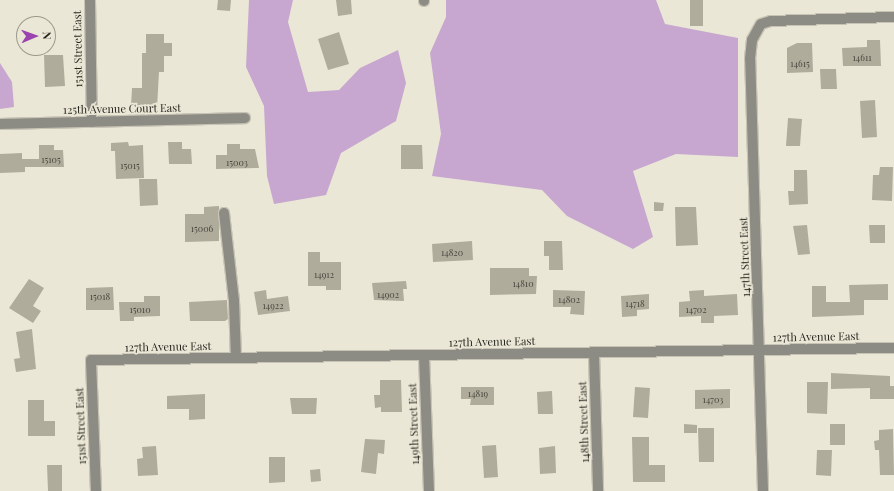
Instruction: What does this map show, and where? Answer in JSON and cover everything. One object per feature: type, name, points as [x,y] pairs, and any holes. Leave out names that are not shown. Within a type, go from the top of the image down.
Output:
[{"type":"street","name":"151st Street East","points":[[90,0],[92,122]]},
{"type":"street","name":"147th Street East","points":[[763,491],[750,59],[752,40],[760,24],[771,21],[894,17]]},
{"type":"street","name":"125th Avenue Court East","points":[[0,124],[245,118]]},
{"type":"street","points":[[224,213],[234,301],[236,358]]},
{"type":"street","name":"127th Avenue East","points":[[91,360],[894,348]]},
{"type":"street","name":"148th Street East","points":[[594,353],[598,491]]},
{"type":"street","name":"149th Street East","points":[[424,355],[429,491]]},
{"type":"street","name":"151st Street East","points":[[91,360],[96,491]]},
{"type":"shaded area","points":[[249,0],[293,0],[288,22],[308,92],[339,90],[360,68],[398,50],[406,83],[396,121],[341,153],[326,195],[274,204],[267,176],[264,106],[246,67]]},
{"type":"shaded area","points":[[446,0],[656,0],[665,24],[738,38],[738,157],[676,154],[633,171],[653,237],[633,249],[567,216],[542,190],[432,176],[441,134],[430,53],[446,17]]},
{"type":"shaded area","points":[[0,63],[12,82],[14,107],[0,109]]},
{"type":"building","points":[[218,0],[231,0],[230,11],[217,10]]},
{"type":"building","points":[[336,0],[351,0],[352,14],[338,16]]},
{"type":"building","points":[[690,0],[703,0],[703,26],[690,26]]},
{"type":"building","points":[[339,32],[349,64],[328,70],[318,39]]},
{"type":"building","points":[[146,34],[164,34],[164,43],[172,43],[172,56],[164,56],[164,72],[159,72],[157,108],[131,106],[132,88],[142,88],[142,53],[146,53]]},
{"type":"building","points":[[867,40],[880,40],[881,66],[843,66],[842,48],[867,47]]},
{"type":"building","points":[[797,43],[812,43],[813,72],[787,73],[787,48]]},
{"type":"building","points":[[63,55],[65,86],[45,87],[44,56]]},
{"type":"building","points":[[820,69],[836,69],[837,89],[821,89]]},
{"type":"building","points":[[875,100],[877,137],[862,138],[860,101]]},
{"type":"building","points":[[788,118],[802,119],[800,146],[786,146]]},
{"type":"building","points":[[128,142],[129,146],[143,145],[144,178],[116,179],[115,151],[111,151],[111,143]]},
{"type":"building","points":[[168,142],[182,142],[182,149],[191,149],[192,164],[169,164]]},
{"type":"building","points":[[227,144],[240,144],[240,149],[255,149],[259,168],[216,169],[216,155],[227,155]]},
{"type":"building","points":[[39,145],[54,145],[54,150],[63,150],[64,167],[25,167],[25,172],[0,173],[0,154],[22,153],[22,159],[39,159]]},
{"type":"building","points":[[401,145],[422,145],[423,169],[401,169]]},
{"type":"building","points":[[880,167],[893,167],[892,201],[872,200],[873,175],[879,175]]},
{"type":"building","points":[[794,170],[807,170],[808,204],[789,205],[788,191],[794,191]]},
{"type":"building","points":[[139,179],[157,179],[158,205],[140,206]]},
{"type":"building","points":[[654,202],[664,203],[663,211],[654,211]]},
{"type":"building","points":[[219,206],[219,241],[185,242],[185,214],[204,214],[204,207]]},
{"type":"building","points":[[675,207],[696,207],[698,245],[676,246]]},
{"type":"building","points":[[807,225],[810,254],[798,255],[793,226]]},
{"type":"building","points":[[869,225],[885,225],[885,243],[870,243]]},
{"type":"building","points":[[472,241],[473,260],[433,262],[432,244]]},
{"type":"building","points":[[544,241],[562,241],[563,270],[549,270],[549,256],[544,256]]},
{"type":"building","points":[[308,252],[320,252],[320,262],[341,262],[341,290],[326,290],[326,286],[308,286]]},
{"type":"building","points":[[490,268],[529,268],[529,276],[537,276],[536,294],[490,295]]},
{"type":"building","points":[[29,279],[44,288],[33,306],[41,311],[33,323],[9,308]]},
{"type":"building","points":[[406,281],[407,289],[403,289],[404,301],[374,300],[372,283]]},
{"type":"building","points":[[888,284],[888,300],[864,300],[864,315],[812,317],[812,286],[826,286],[826,302],[850,302],[849,285]]},
{"type":"building","points":[[113,287],[114,310],[86,310],[86,288]]},
{"type":"building","points":[[266,290],[267,299],[288,296],[290,311],[258,315],[254,292]]},
{"type":"building","points":[[553,290],[585,291],[584,315],[570,314],[571,307],[553,307]]},
{"type":"building","points":[[704,290],[704,296],[737,294],[738,315],[714,316],[714,323],[701,323],[701,316],[679,317],[679,302],[690,301],[689,291]]},
{"type":"building","points":[[649,294],[649,309],[637,310],[637,316],[622,317],[621,296]]},
{"type":"building","points":[[144,296],[160,296],[160,316],[134,317],[134,321],[120,321],[119,302],[144,302]]},
{"type":"building","points":[[227,300],[228,319],[225,321],[190,321],[189,302]]},
{"type":"building","points":[[32,329],[36,369],[16,372],[14,359],[20,358],[16,332]]},
{"type":"building","points":[[831,373],[890,376],[890,386],[894,386],[894,399],[870,399],[870,388],[831,389]]},
{"type":"building","points":[[380,380],[401,380],[402,412],[381,412],[381,407],[375,408],[374,395],[380,395]]},
{"type":"building","points":[[807,382],[828,382],[827,414],[807,413]]},
{"type":"building","points":[[461,387],[494,387],[494,405],[470,405],[471,399],[461,399]]},
{"type":"building","points":[[635,387],[650,388],[648,418],[633,417]]},
{"type":"building","points":[[730,389],[730,408],[695,409],[695,390]]},
{"type":"building","points":[[552,391],[553,414],[538,414],[537,392]]},
{"type":"building","points":[[205,394],[205,419],[189,420],[189,409],[167,409],[167,396]]},
{"type":"building","points":[[290,398],[317,398],[316,414],[292,414]]},
{"type":"building","points":[[28,400],[44,400],[44,421],[55,421],[55,436],[28,436]]},
{"type":"building","points":[[684,424],[697,425],[697,433],[684,433]]},
{"type":"building","points":[[830,424],[845,424],[845,445],[830,445]]},
{"type":"building","points":[[698,428],[714,428],[714,462],[699,462]]},
{"type":"building","points":[[893,429],[894,475],[880,475],[879,450],[875,450],[874,441],[879,440],[879,430]]},
{"type":"building","points":[[632,437],[649,437],[649,465],[665,465],[665,482],[633,482]]},
{"type":"building","points":[[365,439],[385,440],[384,454],[378,453],[376,474],[361,472]]},
{"type":"building","points":[[496,445],[498,477],[484,478],[482,446]]},
{"type":"building","points":[[156,446],[158,475],[138,476],[137,459],[143,458],[142,447]]},
{"type":"building","points":[[555,446],[556,473],[540,474],[539,448]]},
{"type":"building","points":[[817,450],[832,450],[831,476],[816,475]]},
{"type":"building","points":[[269,457],[285,457],[285,482],[269,483]]},
{"type":"building","points":[[47,465],[62,465],[62,491],[48,491]]},
{"type":"building","points":[[320,469],[321,481],[311,482],[310,470]]}]
